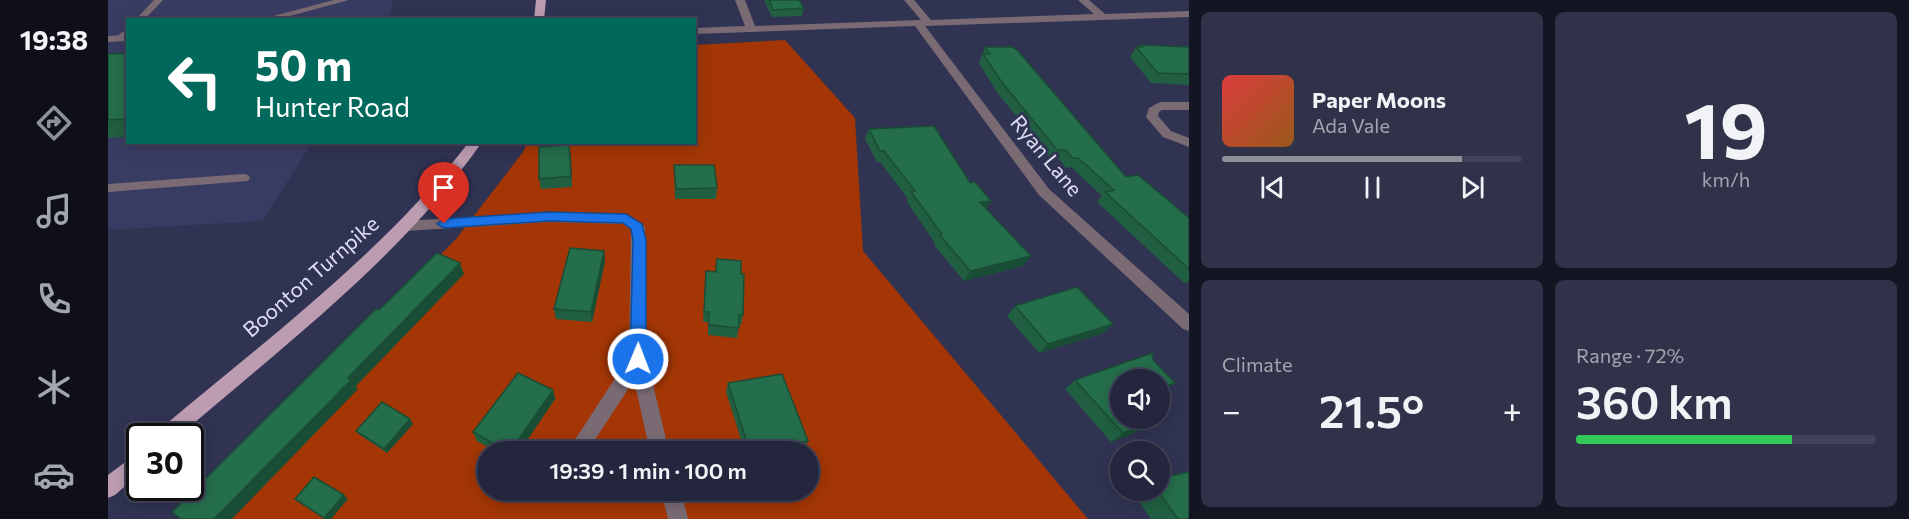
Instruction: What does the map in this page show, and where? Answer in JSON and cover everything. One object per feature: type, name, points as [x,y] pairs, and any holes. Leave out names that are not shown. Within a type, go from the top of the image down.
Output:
[{"type":"main road","points":[[539,18],[541,0]]},
{"type":"main road","name":"Boonton Turnpike","points":[[180,423],[368,262],[405,226],[474,144]]},
{"type":"main road","points":[[108,488],[126,472]]},
{"type":"street","points":[[740,0],[751,29]]},
{"type":"street","name":"Ryan Lane","points":[[909,0],[922,22],[1044,192],[1189,324]]},
{"type":"street","points":[[1083,0],[1101,15]]},
{"type":"street","points":[[696,31],[1101,15],[1189,14]]},
{"type":"street","points":[[108,39],[125,36]]},
{"type":"street","points":[[1189,106],[1160,106],[1153,110],[1152,117],[1167,134],[1189,143]]},
{"type":"street","points":[[405,226],[549,217],[626,219],[638,227],[640,240],[638,359],[657,441]]},
{"type":"street","points":[[583,441],[638,359]]},
{"type":"street","points":[[674,501],[678,519]]},
{"type":"lane","points":[[141,18],[159,0]]},
{"type":"lane","points":[[270,18],[345,0]]},
{"type":"lane","points":[[108,188],[244,178]]},
{"type":"shaded area","points":[[108,0],[393,0],[389,18],[126,18],[126,144],[311,144],[262,221],[108,230]]},
{"type":"shaded area","points":[[785,40],[855,118],[863,251],[1088,519],[179,519],[197,501],[204,501],[204,494],[456,239],[523,152],[527,144],[696,144],[696,45]]},
{"type":"building","points":[[769,0],[799,0],[804,8],[773,10]]},
{"type":"building","points":[[1140,45],[1189,47],[1189,74],[1158,73],[1136,47],[1142,47]]},
{"type":"building","points":[[985,47],[1012,47],[1018,51],[1126,177],[1138,175],[1189,218],[1189,269],[1105,192],[1114,190],[1078,158],[1072,158],[1066,150],[1057,150],[1001,81],[983,54],[990,54]]},
{"type":"building","points":[[126,53],[126,119],[108,120],[108,54]]},
{"type":"building","points":[[934,126],[970,183],[975,182],[991,201],[980,202],[1031,256],[970,271],[940,235],[942,234],[911,192],[915,191],[884,151],[880,151],[869,129]]},
{"type":"building","points":[[569,145],[571,176],[539,179],[539,147]]},
{"type":"building","points":[[674,165],[714,165],[717,188],[676,189]]},
{"type":"building","points":[[570,248],[604,251],[591,312],[554,309]]},
{"type":"building","points":[[437,253],[460,263],[348,378],[351,380],[214,519],[181,519],[172,512],[183,501],[204,501],[204,480],[376,309],[379,310]]},
{"type":"building","points":[[717,259],[741,261],[741,274],[744,274],[743,315],[739,315],[739,328],[709,325],[709,312],[704,312],[706,271],[716,272]]},
{"type":"building","points":[[1077,287],[1113,324],[1048,344],[1015,306]]},
{"type":"building","points":[[1152,353],[1153,360],[1162,369],[1110,369],[1110,419],[1075,380]]},
{"type":"building","points":[[518,373],[553,390],[518,441],[489,441],[473,432]]},
{"type":"building","points":[[782,374],[808,441],[746,441],[728,383]]},
{"type":"building","points":[[382,402],[410,419],[384,449],[356,431]]},
{"type":"building","points":[[1119,429],[1133,429],[1123,433]]},
{"type":"building","points":[[1189,472],[1189,519],[1178,519],[1165,501],[1170,501],[1170,476]]},
{"type":"building","points":[[314,477],[344,495],[324,518],[295,499]]},
{"type":"route","points":[[444,224],[549,217],[626,219],[638,227],[640,240],[638,359]]}]
